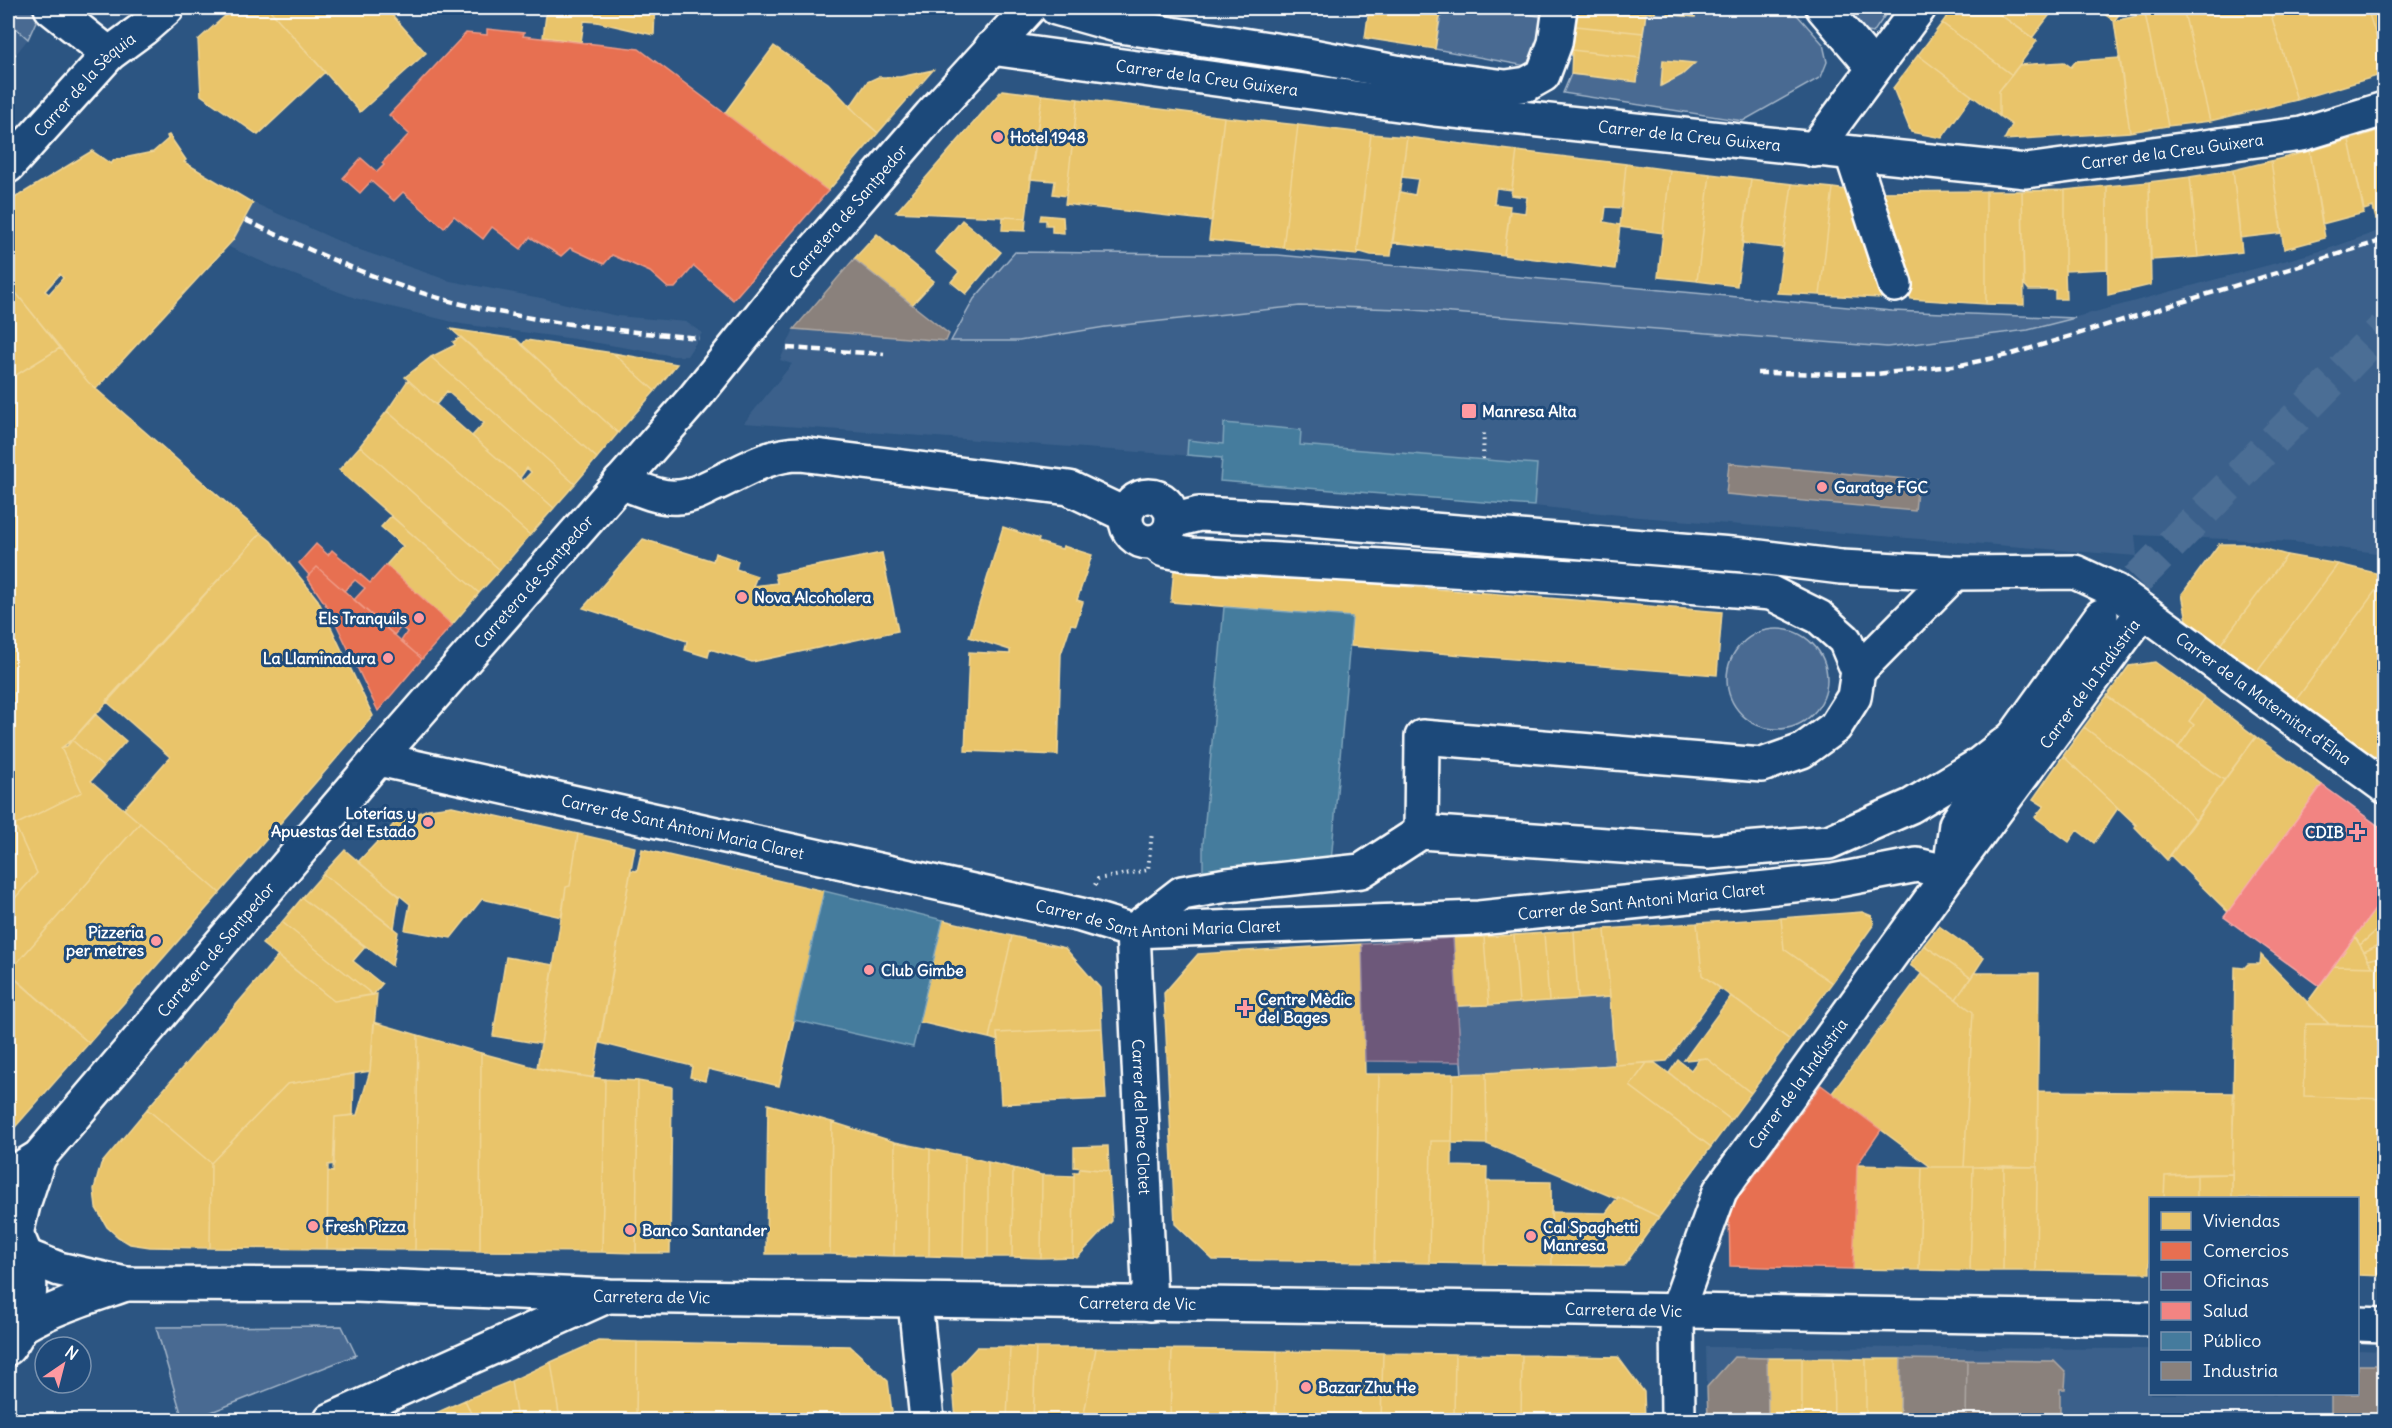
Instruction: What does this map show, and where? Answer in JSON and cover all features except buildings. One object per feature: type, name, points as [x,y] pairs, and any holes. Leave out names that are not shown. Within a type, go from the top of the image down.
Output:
[{"type":"street","points":[[51,8],[109,54]]},
{"type":"street","name":"Carrer de la Sèquia","points":[[8,166],[109,54],[143,30],[167,8]]},
{"type":"street","name":"Carretera de Santpedor","points":[[8,1176],[39,1157],[378,759],[695,397],[799,268],[991,48],[1029,8]]},
{"type":"street","points":[[1056,8],[1120,26],[1307,55],[1411,75],[1506,87],[1527,84],[1543,75],[1555,43],[1560,8]]},
{"type":"street","points":[[1823,8],[1874,68]]},
{"type":"street","points":[[1814,150],[1920,8]]},
{"type":"street","name":"Carrer de la Creu Guixera","points":[[991,48],[1435,109],[2026,171],[2302,134],[2385,109]]},
{"type":"street","points":[[1852,153],[1894,285]]},
{"type":"street","points":[[620,482],[658,495],[677,498],[707,488],[769,458],[784,454],[800,454],[1069,488],[1126,515],[1135,501],[1152,496],[1166,505],[1172,515],[1163,531],[1164,550],[1191,555],[1591,578],[1771,593],[1819,617],[1845,640],[1858,670],[1854,698],[1835,727],[1802,751],[1762,765],[1422,736],[1421,832]]},
{"type":"street","name":"Carrer de la Maternitat d'Elna","points":[[1163,531],[1199,514],[1297,519],[1743,555],[1841,567],[1955,573],[2075,572],[2116,591],[2385,786]]},
{"type":"street","points":[[1858,670],[1955,573]]},
{"type":"street","name":"Carrer de la Indústria","points":[[1677,1311],[1720,1191],[2143,611]]},
{"type":"street","name":"Carrer de la Indústria","points":[[1950,873],[1956,824],[2014,737],[2101,616]]},
{"type":"street","points":[[1133,931],[1182,892],[1227,885],[1361,872],[1421,832],[1708,852],[1829,842],[1911,806],[1977,766],[2014,737]]},
{"type":"street","name":"Carrer de Sant Antoni Maria Claret","points":[[378,759],[1081,915],[1133,931],[1479,918],[1833,881],[1917,865],[1950,873]]},
{"type":"street","name":"Carrer del Pare Clotet","points":[[1133,931],[1150,1304]]},
{"type":"street","name":"Carretera de Santpedor","points":[[15,1337],[31,1292],[17,1237],[22,1204],[39,1157]]},
{"type":"street","name":"Carretera de Vic","points":[[17,1237],[59,1269],[126,1284],[356,1285],[607,1296],[2149,1319]]},
{"type":"street","name":"Carretera de Vic","points":[[15,1337],[62,1307],[126,1284]]},
{"type":"street","points":[[331,1420],[607,1296]]},
{"type":"street","points":[[915,1301],[927,1420]]},
{"type":"street","points":[[1677,1311],[1678,1420]]},
{"type":"street","points":[[2359,1324],[2385,1325]]},
{"type":"path","points":[[1483,459],[1484,430]]},
{"type":"path","points":[[1098,879],[1148,870],[1152,832]]},
{"type":"shaded area","points":[[8,8],[29,8],[38,17],[28,39],[8,21]]},
{"type":"shaded area","points":[[1442,8],[1501,8],[1542,17],[1539,54],[1526,66],[1435,49]]},
{"type":"shaded area","points":[[1696,8],[1791,8],[1823,44],[1827,62],[1821,77],[1743,121],[1563,93],[1571,74],[1637,81],[1646,13],[1695,17]]},
{"type":"shaded area","points":[[1836,8],[1890,8],[1873,33],[1858,30]]},
{"type":"shaded area","points":[[8,21],[28,39],[8,64]]},
{"type":"shaded area","points":[[254,203],[354,248],[450,281],[541,298],[617,316],[686,322],[702,333],[687,356],[674,356],[575,339],[461,324],[355,298],[229,247]]},
{"type":"shaded area","points":[[2384,229],[2384,554],[2294,542],[2135,535],[2137,556],[1639,517],[1534,506],[1220,481],[1222,458],[744,423],[792,364],[780,360],[794,329],[946,341],[1019,341],[1105,327],[1300,306],[1401,309],[1887,347],[2028,330],[2328,249]]},
{"type":"shaded area","points":[[1015,252],[1278,255],[1892,311],[2075,318],[2028,330],[1887,347],[1401,309],[1300,306],[1105,327],[1019,341],[951,341],[974,299]]},
{"type":"shaded area","points":[[1777,629],[1796,632],[1813,643],[1824,660],[1827,679],[1824,698],[1813,715],[1796,726],[1777,729],[1758,726],[1741,715],[1730,698],[1727,679],[1730,660],[1741,643],[1758,632]]},
{"type":"shaded area","points":[[1610,997],[1615,1065],[1462,1075],[1457,1006]]},
{"type":"shaded area","points":[[342,1326],[356,1355],[191,1420],[183,1420],[156,1327]]},
{"type":"shaded area","points":[[1706,1347],[2149,1349],[2149,1395],[2359,1395],[2359,1350],[2384,1351],[2384,1420],[1708,1420]]},
{"type":"tunnel","points":[[2102,615],[2384,328]]},
{"type":"railway","points":[[8,50],[15,56]]},
{"type":"railway","points":[[245,220],[326,257],[437,298],[524,317],[582,326],[699,338]]},
{"type":"railway","points":[[1757,373],[1876,374],[1961,365],[2012,354],[2384,240]]},
{"type":"railway","points":[[787,348],[884,354]]},
{"type":"place","name":"Hotel 1948","points":[[998,137]]},
{"type":"place","name":"Manresa Alta","points":[[1469,411]]},
{"type":"place","name":"Garatge FGC","points":[[1822,487]]},
{"type":"place","name":"Nova Alcoholera","points":[[742,597]]},
{"type":"place","name":"Els Tranquils","points":[[419,618]]},
{"type":"place","name":"La Llaminadura","points":[[388,658]]},
{"type":"place","name":"Loterías y Apuestas del Estado","points":[[428,822]]},
{"type":"place","name":"CDIB","points":[[2357,832]]},
{"type":"place","name":"Pizzeria per metres","points":[[156,941]]},
{"type":"place","name":"Club Gimbe","points":[[869,970]]},
{"type":"place","name":"Centre Mèdic del Bages","points":[[1245,1008]]},
{"type":"place","name":"Fresh Pizza","points":[[313,1226]]},
{"type":"place","name":"Banco Santander","points":[[630,1230]]},
{"type":"place","name":"Cal Spaghetti Manresa","points":[[1531,1236]]},
{"type":"place","name":"Bazar Zhu He","points":[[1306,1387]]}]
